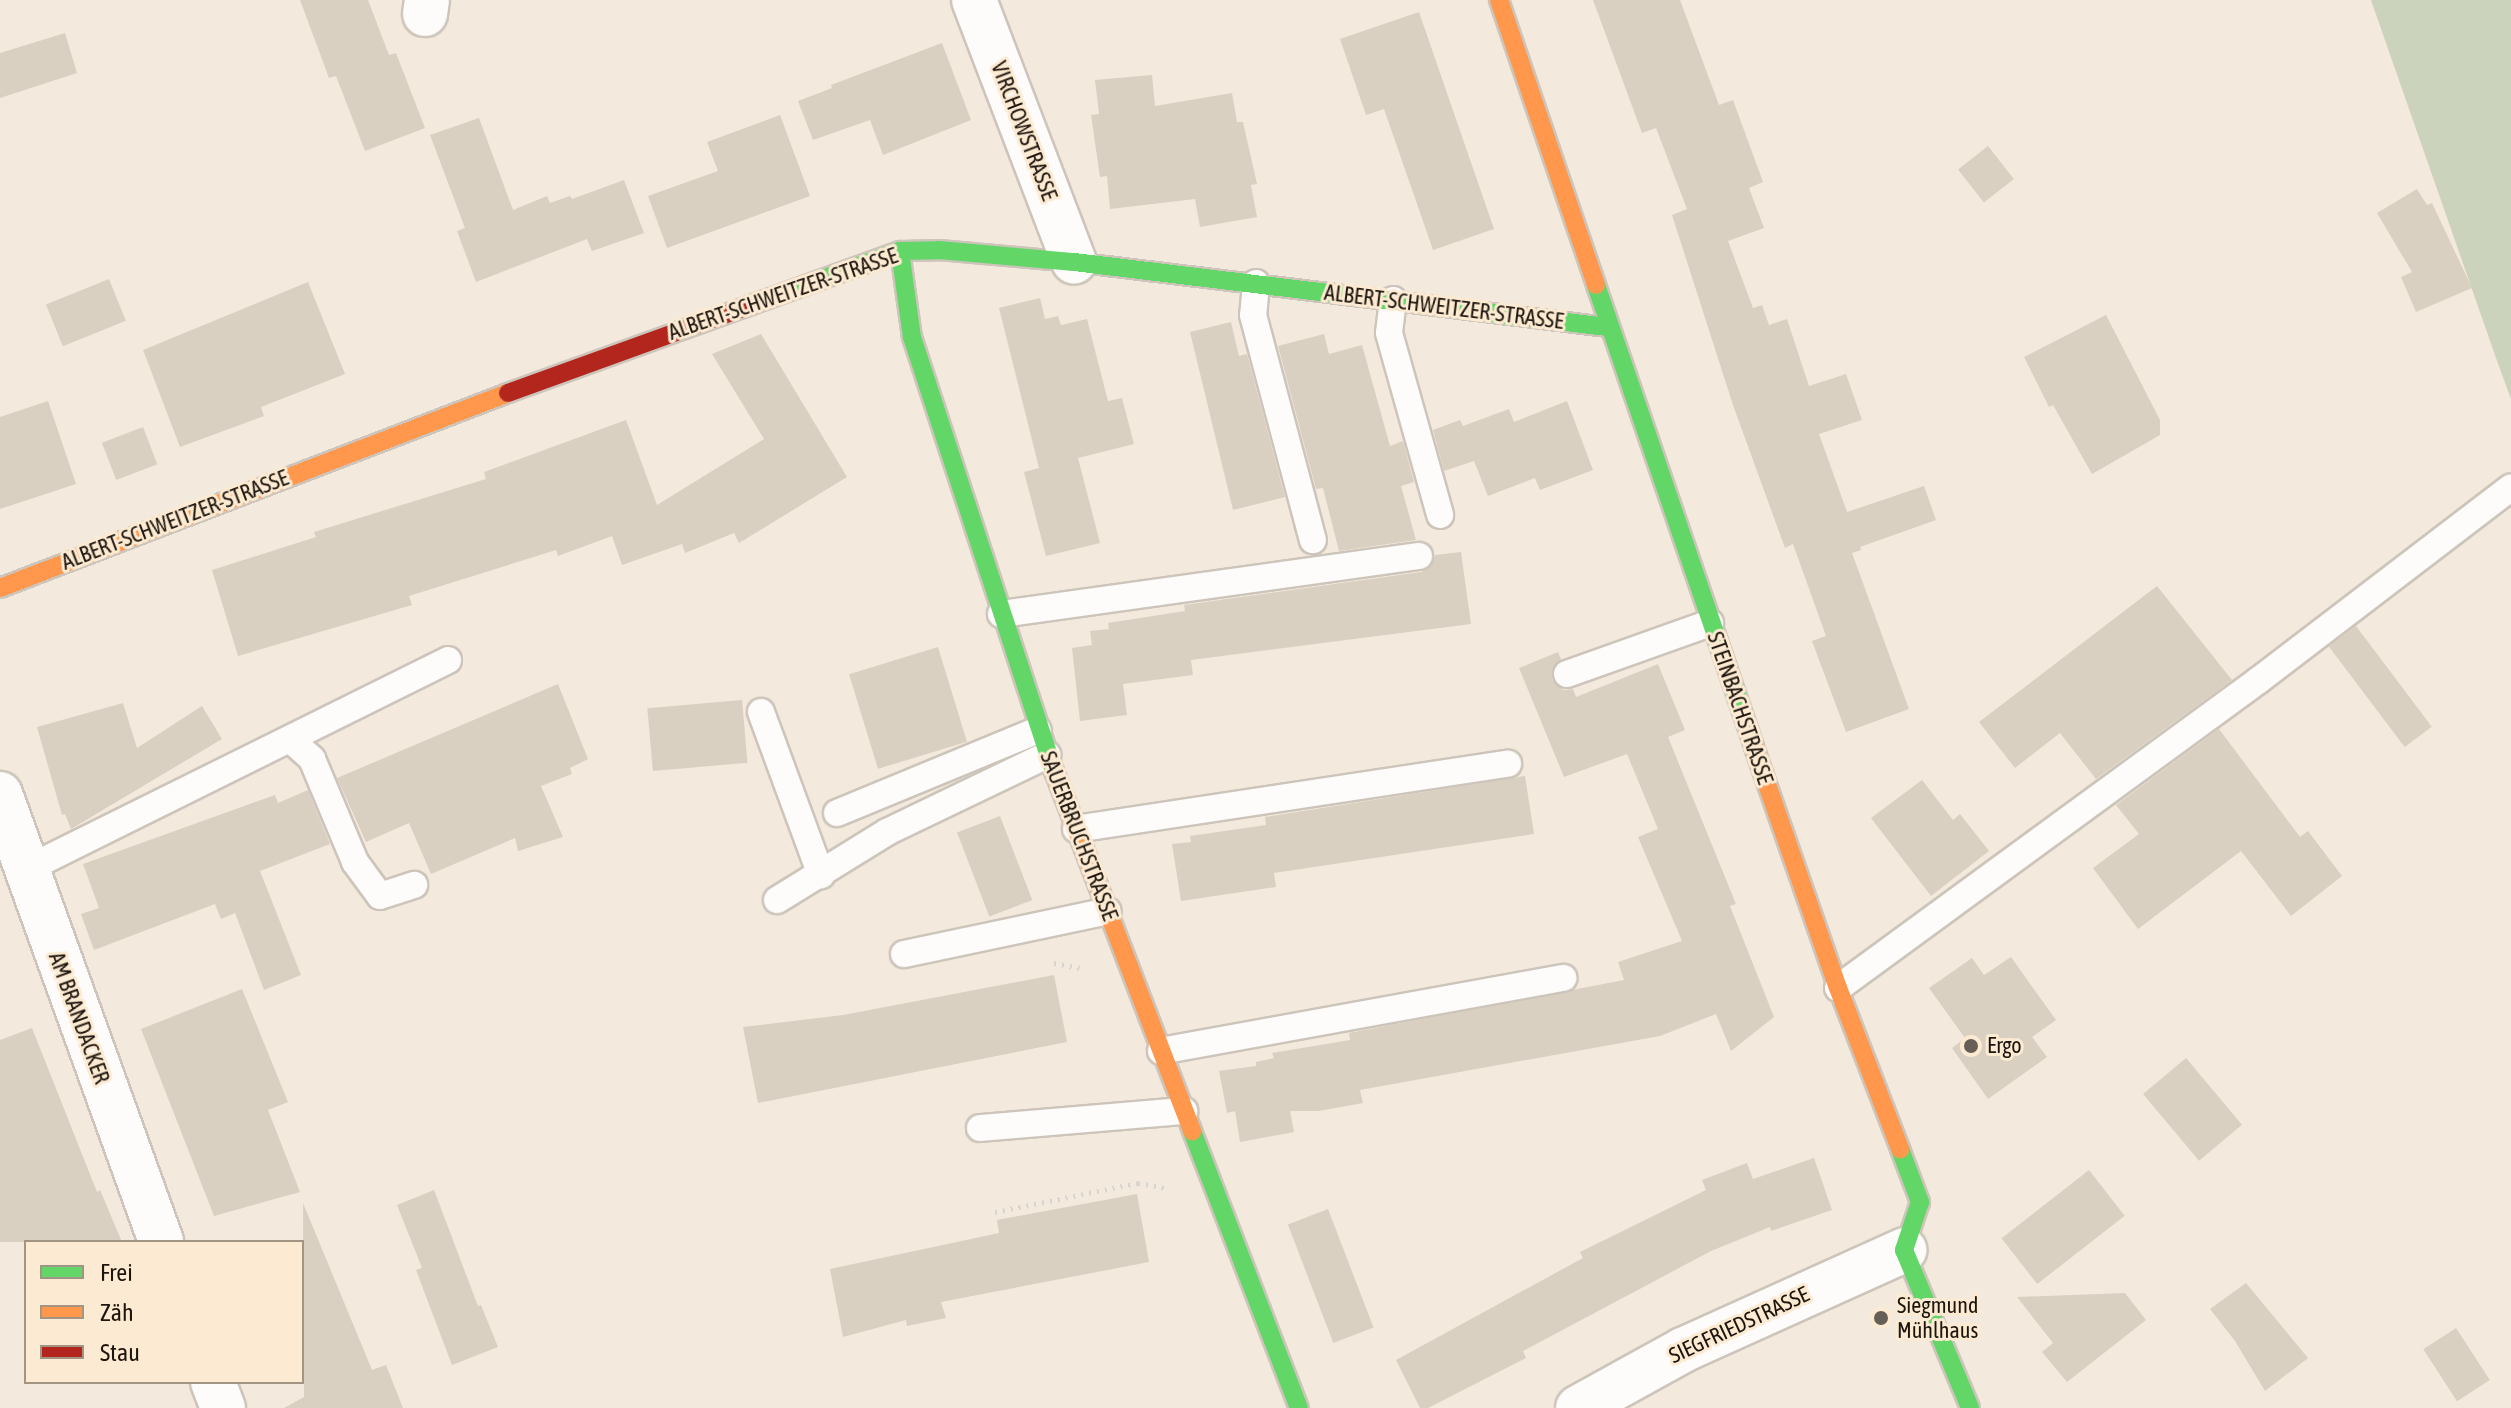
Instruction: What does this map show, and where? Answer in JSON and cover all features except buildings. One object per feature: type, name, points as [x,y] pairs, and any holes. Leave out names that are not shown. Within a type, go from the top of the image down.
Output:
[{"type":"street","name":"VIRCHOWSTRASSE","points":[[974,0],[1074,262]]},
{"type":"street","name":"STEINBACHSTRASSE","points":[[1499,0],[1607,327],[1710,623],[1838,988],[1920,1202],[1904,1250]]},
{"type":"street","name":"ALBERT-SCHWEITZER-STRASSE","points":[[0,588],[399,432],[900,251],[939,250],[1074,262],[1607,327]]},
{"type":"street","name":"SAUERBRUCHSTRASSE","points":[[900,251],[912,337],[1042,742],[1299,1408]]},
{"type":"street","name":"AM BRANDACKER","points":[[0,794],[160,1240]]},
{"type":"street","name":"SIEGFRIEDSTRASSE","points":[[1578,1408],[1683,1350],[1904,1250]]},
{"type":"street","points":[[1904,1250],[1970,1408]]},
{"type":"street","points":[[214,1384],[223,1408]]},
{"type":"lane","points":[[1256,283],[1253,315],[1313,540]]},
{"type":"lane","points":[[1393,300],[1389,333],[1440,515]]},
{"type":"lane","points":[[1838,988],[2259,680],[2511,487]]},
{"type":"lane","points":[[1001,614],[1419,556]]},
{"type":"lane","points":[[1567,674],[1710,623]]},
{"type":"lane","points":[[27,869],[448,660]]},
{"type":"lane","points":[[761,712],[821,875]]},
{"type":"lane","points":[[290,739],[312,759],[355,862],[380,896],[414,885]]},
{"type":"lane","points":[[837,813],[1042,742]]},
{"type":"lane","points":[[777,900],[1042,742]]},
{"type":"lane","points":[[1076,829],[1508,764]]},
{"type":"lane","points":[[904,954],[1108,911]]},
{"type":"lane","points":[[1161,1051],[1563,978]]},
{"type":"lane","points":[[980,1128],[1184,1111]]},
{"type":"path","points":[[1052,962],[1096,971],[1127,961]]},
{"type":"path","points":[[995,1212],[1138,1183],[1184,1192],[1212,1183]]},
{"type":"green space","points":[[2371,0],[2511,0],[2511,399],[2496,358]]},
{"type":"traffic: fast","points":[[743,308],[900,251],[939,250],[1074,262],[1607,327]]},
{"type":"traffic: fast","points":[[900,251],[912,337],[1054,771]]},
{"type":"traffic: fast","points":[[1596,285],[1754,747]]},
{"type":"traffic: fast","points":[[1192,1131],[1299,1408]]},
{"type":"traffic: fast","points":[[1900,1149],[1920,1202],[1904,1250],[1970,1408]]},
{"type":"traffic: slow","points":[[1499,0],[1596,285]]},
{"type":"traffic: slow","points":[[0,588],[508,393]]},
{"type":"traffic: slow","points":[[1754,747],[1838,988],[1900,1149]]},
{"type":"traffic: slow","points":[[1054,771],[1192,1131]]},
{"type":"traffic: jam","points":[[508,393],[743,308]]},
{"type":"place","name":"Ergo","points":[[1971,1046]]},
{"type":"place","name":"Siegmund Mühlhaus","points":[[1881,1318]]}]
